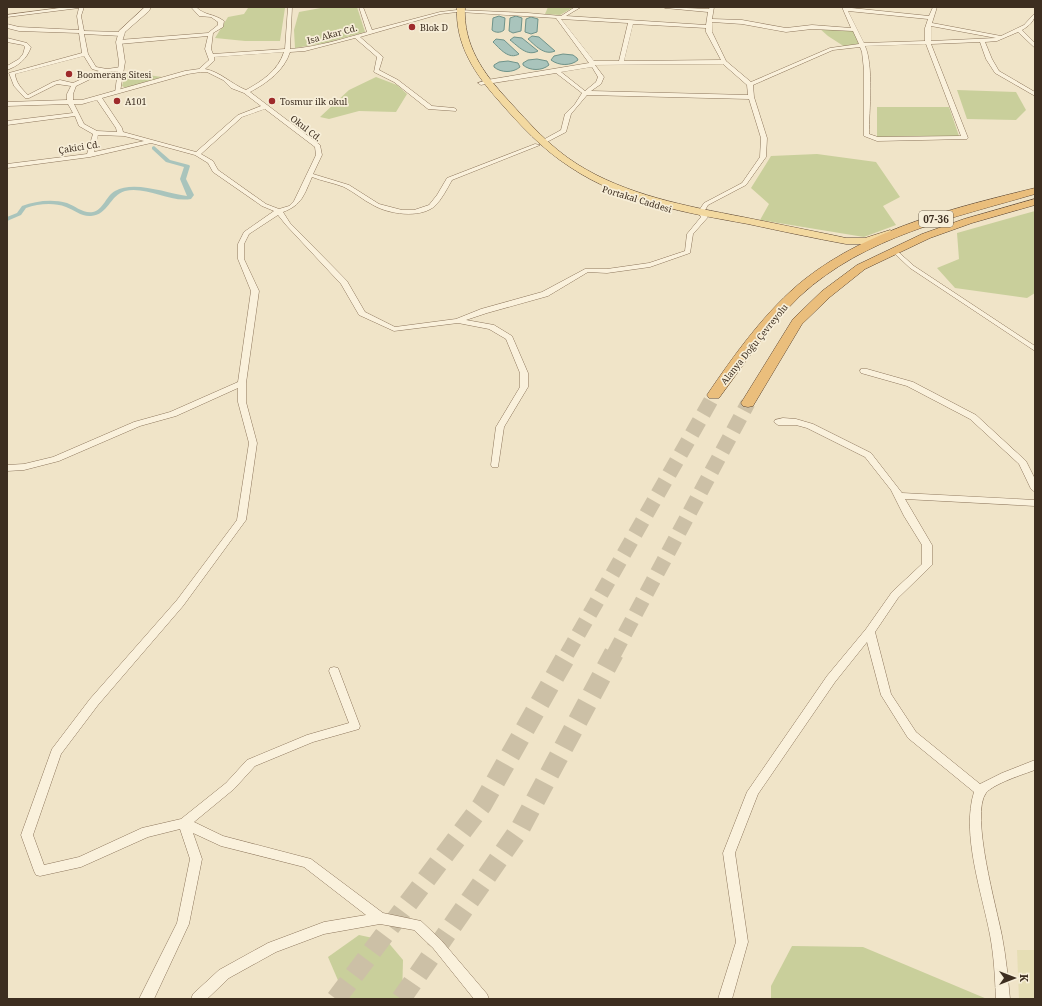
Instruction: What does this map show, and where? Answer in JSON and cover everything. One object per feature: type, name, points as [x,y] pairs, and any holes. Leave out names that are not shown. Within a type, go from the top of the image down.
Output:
[{"type":"highway","name":"Alanya Doğu Çevreyolu","points":[[714,395],[778,312],[843,248],[1035,191]]},
{"type":"highway","name":"Alanya Doğu Çevreyolu","points":[[748,403],[797,322],[826,294],[861,267],[926,236],[968,221],[1035,202]]},
{"type":"main road","name":"Portakal Caddesi","points":[[458,9],[453,21],[455,36],[462,51],[516,124],[568,168],[598,186],[655,206],[703,214],[843,248],[903,230]]},
{"type":"street","points":[[7,16],[32,10],[80,7],[85,54],[94,68],[121,70]]},
{"type":"street","points":[[117,92],[122,62],[120,42],[122,31],[148,10],[148,7]]},
{"type":"street","points":[[120,42],[211,34],[220,26],[221,21],[212,16],[201,15],[193,7]]},
{"type":"street","points":[[246,92],[278,70],[286,52],[288,14],[290,7]]},
{"type":"street","points":[[361,7],[370,32]]},
{"type":"street","points":[[310,175],[347,186],[377,205],[394,211],[415,212],[431,206],[440,196],[449,179],[540,144],[564,131],[568,114],[578,105],[585,93],[599,83],[601,77],[593,64],[559,20],[560,17],[579,7]]},
{"type":"street","points":[[74,85],[70,94],[70,102],[81,125],[96,133],[120,134],[153,141],[197,154],[211,162],[215,171],[264,206],[280,211],[288,224],[344,283],[362,312],[394,329],[457,321],[484,311],[545,294],[586,270],[607,271],[650,266],[688,252],[690,234],[703,214],[706,204],[744,184],[763,157],[764,138],[751,97],[750,84],[724,62],[709,32],[708,27],[711,9],[665,7]]},
{"type":"street","points":[[935,7],[930,21],[928,42],[965,138],[876,139],[866,135],[867,70],[865,52],[844,8],[870,9],[930,21],[976,31],[1003,38]]},
{"type":"street","points":[[750,84],[832,49],[861,45],[982,41],[1003,38],[1026,26],[1035,13],[1030,7]]},
{"type":"street","name":"Isa Akar Cd.","points":[[210,56],[286,52],[329,44],[458,9],[539,13],[560,17],[708,27]]},
{"type":"street","points":[[709,20],[742,22],[786,30],[812,27],[854,30]]},
{"type":"street","points":[[621,62],[631,22]]},
{"type":"street","points":[[7,26],[19,29],[122,34]]},
{"type":"street","points":[[1020,30],[1035,46]]},
{"type":"street","points":[[7,104],[82,102],[187,72],[202,70],[212,60],[208,49],[211,34]]},
{"type":"street","points":[[356,36],[380,57],[376,71],[396,81],[430,108],[454,110]]},
{"type":"street","points":[[7,40],[25,44],[28,47],[22,59],[15,65],[7,68],[12,73],[15,86],[27,96]]},
{"type":"street","points":[[982,41],[989,59],[997,72],[1035,94]]},
{"type":"street","points":[[12,73],[85,54]]},
{"type":"street","points":[[484,82],[558,71],[593,64],[621,62],[724,62]]},
{"type":"street","points":[[22,104],[27,96],[56,83],[60,82],[74,85],[105,70]]},
{"type":"street","name":"Okul Cd.","points":[[184,823],[146,832],[81,862],[40,871],[28,835],[56,752],[94,702],[180,603],[241,520],[253,443],[242,402],[242,383],[255,291],[241,259],[241,244],[246,233],[280,211],[291,208],[297,202],[319,155],[318,146],[264,107],[246,92],[233,87],[225,79],[208,71],[202,70]]},
{"type":"street","points":[[558,71],[585,93],[751,97]]},
{"type":"street","points":[[98,97],[119,128],[120,134]]},
{"type":"street","points":[[197,154],[240,116],[264,107]]},
{"type":"street","points":[[7,123],[77,114]]},
{"type":"street","points":[[90,155],[96,133]]},
{"type":"street","name":"Çakici Cd.","points":[[7,166],[90,155],[153,141]]},
{"type":"street","points":[[895,251],[912,267],[1035,349]]},
{"type":"street","points":[[457,321],[491,327],[509,338],[524,373],[524,387],[500,428],[495,465]]},
{"type":"street","points":[[864,371],[910,384],[973,417],[1023,463],[1035,489]]},
{"type":"street","points":[[7,468],[41,465],[63,458],[133,425],[172,414],[242,383]]},
{"type":"street","points":[[725,999],[742,942],[729,853],[753,792],[831,679],[870,632],[895,595],[927,564],[927,545],[895,489],[868,455],[810,426],[796,422],[778,422]]},
{"type":"street","points":[[899,496],[1035,504]]},
{"type":"street","points":[[870,632],[886,695],[912,735],[980,790]]},
{"type":"street","points":[[184,823],[230,786],[251,763],[311,738],[355,726],[334,671]]},
{"type":"street","points":[[1003,999],[996,936],[980,863],[975,806],[980,790],[991,782],[1035,764]]},
{"type":"street","points":[[184,823],[221,841],[307,863],[380,918]]},
{"type":"street","points":[[146,999],[183,924],[196,859],[184,823]]},
{"type":"street","points":[[198,999],[224,974],[272,947],[324,928],[380,918],[417,925],[438,944],[482,999]]},
{"type":"shaded area","points":[[1017,950],[1035,950],[1035,999],[1019,999]]},
{"type":"green space","points":[[326,7],[357,7],[365,32],[325,43],[295,48],[294,30],[299,12]]},
{"type":"green space","points":[[548,7],[574,7],[560,15],[545,14]]},
{"type":"green space","points":[[248,8],[285,8],[280,41],[245,41],[215,38],[228,17],[244,14]]},
{"type":"green space","points":[[819,28],[853,30],[860,45],[845,47]]},
{"type":"green space","points":[[126,72],[162,77],[126,88],[122,86]]},
{"type":"green space","points":[[376,77],[397,85],[407,94],[396,112],[359,111],[329,119],[320,117],[349,90]]},
{"type":"green space","points":[[957,90],[1016,92],[1026,110],[1016,120],[967,119]]},
{"type":"green space","points":[[877,107],[949,107],[959,136],[877,137]]},
{"type":"green space","points":[[817,154],[876,162],[900,197],[883,206],[896,225],[864,237],[760,220],[769,204],[751,188],[771,156]]},
{"type":"green space","points":[[1035,211],[1035,293],[1027,298],[955,288],[937,268],[959,259],[957,233]]},
{"type":"green space","points":[[359,935],[387,941],[403,960],[402,999],[346,999],[328,957]]},
{"type":"green space","points":[[792,946],[863,947],[987,999],[771,999],[771,986]]},
{"type":"water","points":[[499,16],[505,18],[504,30],[501,32],[496,32],[492,30],[493,18]]},
{"type":"water","points":[[516,16],[522,18],[521,31],[513,33],[509,31],[510,18]]},
{"type":"water","points":[[531,17],[538,19],[537,32],[531,34],[525,32],[526,19]]},
{"type":"water","points":[[532,36],[539,37],[555,51],[543,51],[528,39]]},
{"type":"water","points":[[514,37],[522,38],[538,51],[530,53],[526,52],[510,40]]},
{"type":"water","points":[[496,39],[504,40],[519,54],[512,56],[508,55],[493,42]]},
{"type":"water","points":[[563,54],[573,55],[578,60],[565,64],[551,60],[554,56]]},
{"type":"water","points":[[537,59],[547,61],[549,65],[536,70],[523,65],[523,63],[528,60]]},
{"type":"water","points":[[508,61],[518,63],[520,67],[507,72],[494,67],[494,65],[499,62]]},
{"type":"waterway","points":[[7,219],[19,214],[24,207],[43,203],[63,204],[88,214],[96,213],[103,208],[115,193],[126,189],[144,189],[189,198],[191,195],[183,179],[187,166],[168,161],[154,148]]},
{"type":"tunnel","points":[[567,654],[714,395]]},
{"type":"tunnel","points":[[614,654],[748,403]]},
{"type":"tunnel","points":[[336,999],[482,805],[568,653]]},
{"type":"tunnel","points":[[401,999],[521,827],[614,653]]},
{"type":"place","name":"Blok D","points":[[412,27]]},
{"type":"place","name":"Boomerang Sitesi","points":[[69,74]]},
{"type":"place","name":"A101","points":[[117,101]]},
{"type":"place","name":"Tosmur ilk okul","points":[[272,101]]}]
